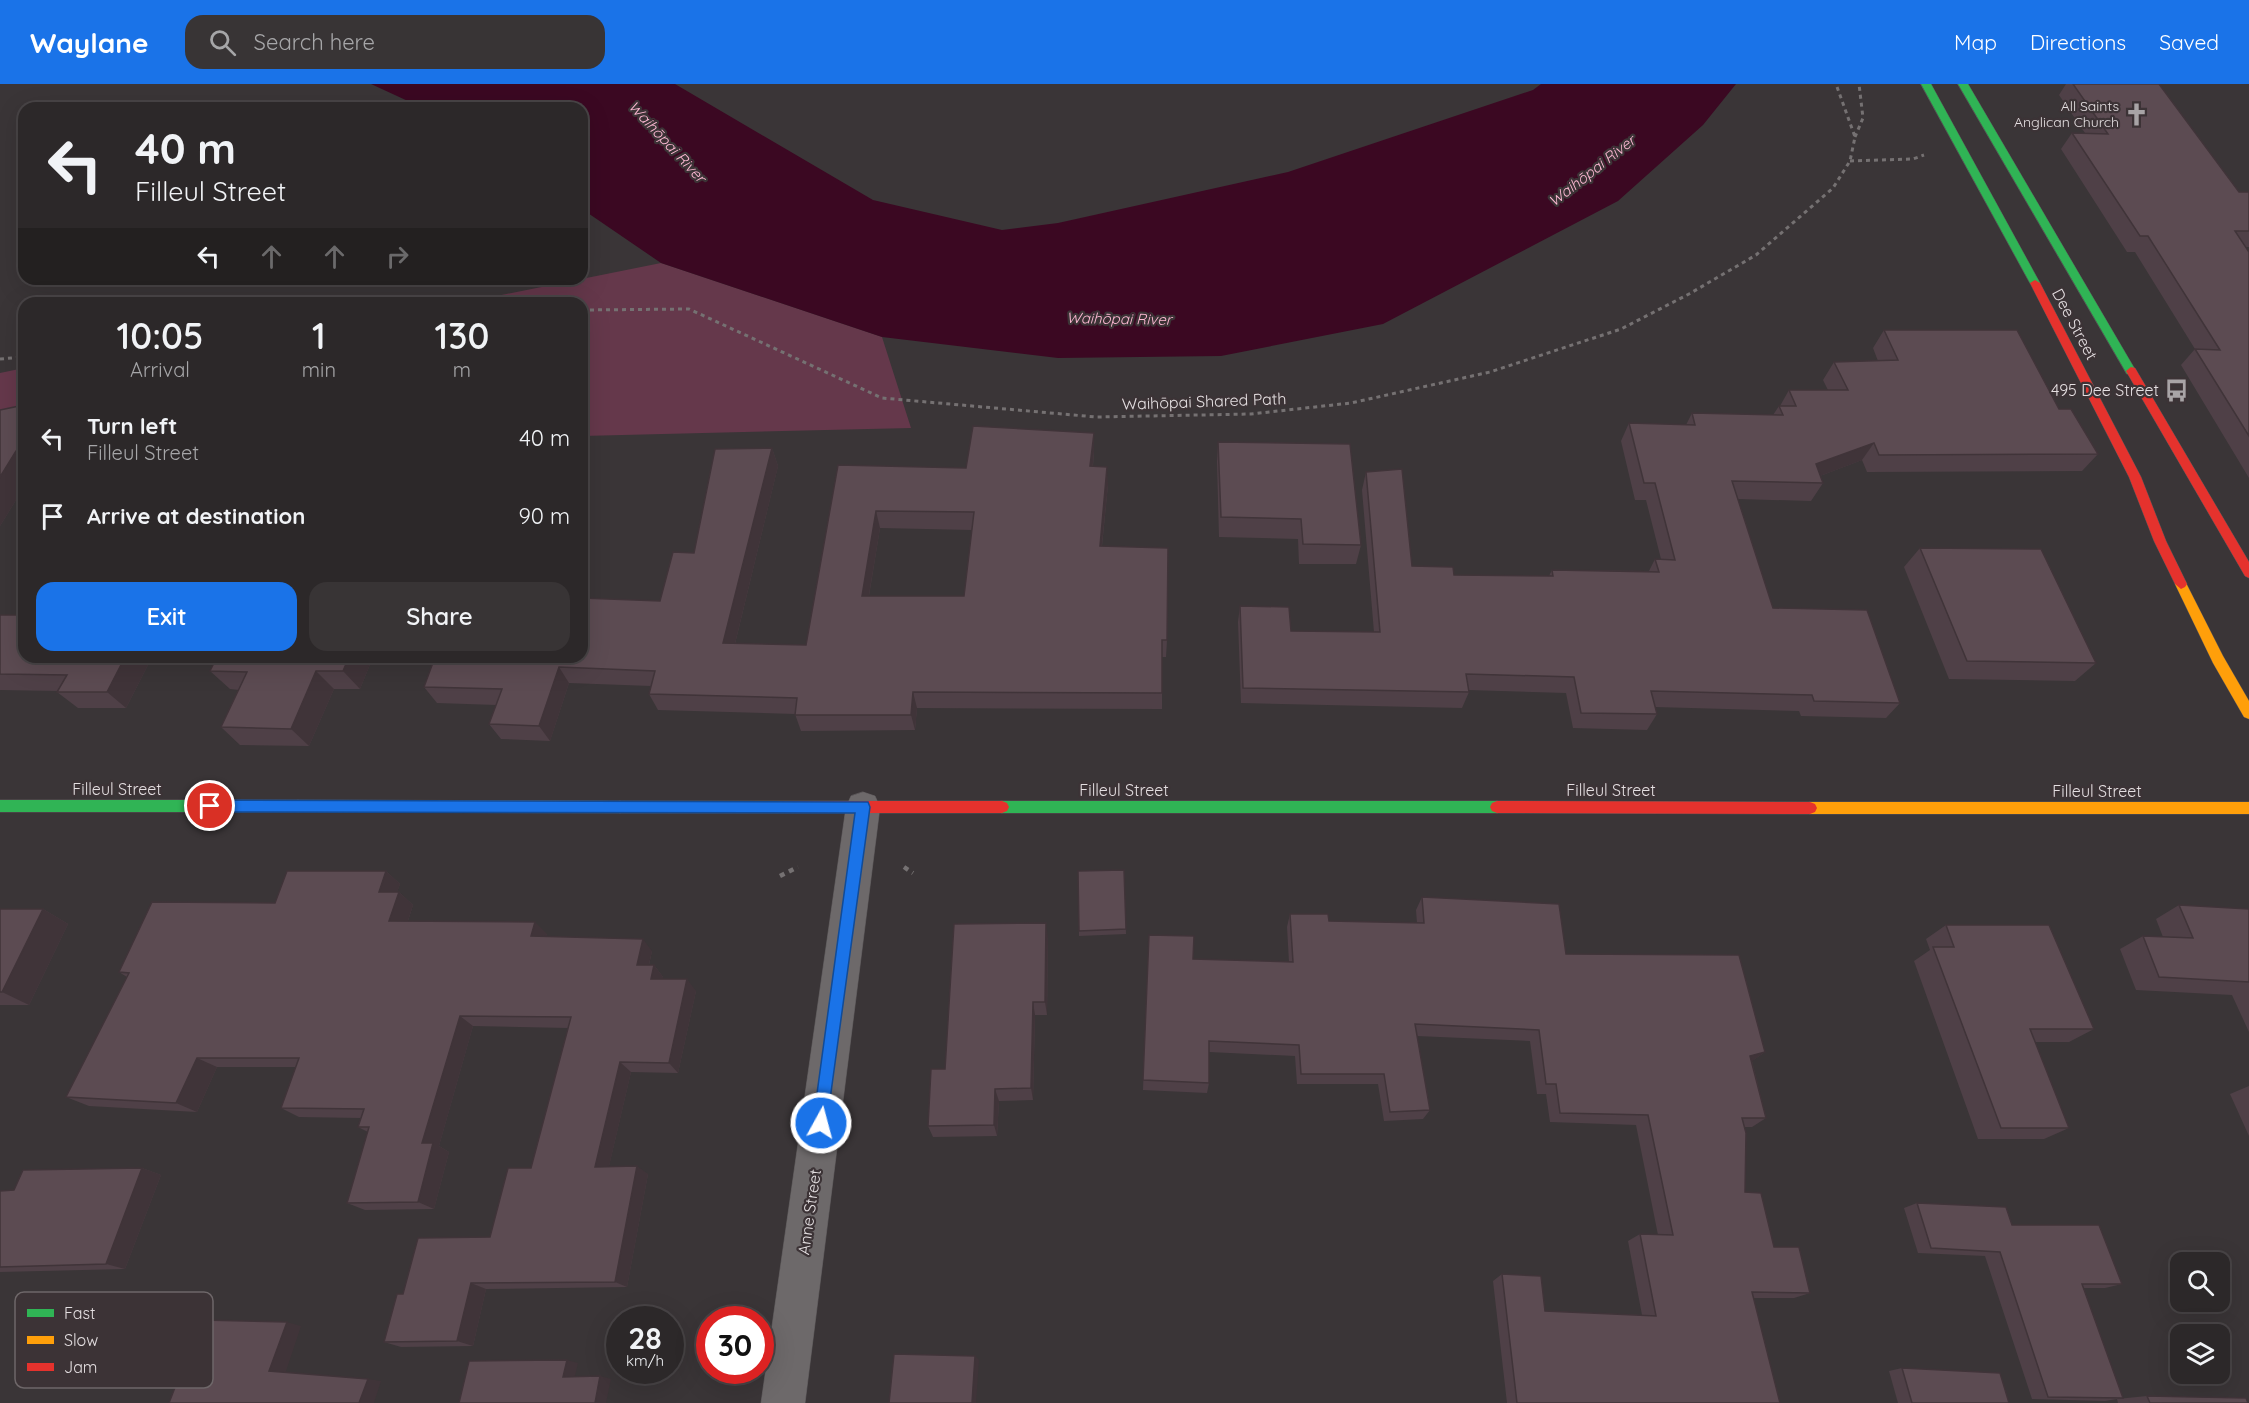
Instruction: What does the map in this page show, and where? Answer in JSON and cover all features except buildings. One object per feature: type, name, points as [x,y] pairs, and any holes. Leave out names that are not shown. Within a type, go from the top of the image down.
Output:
[{"type":"street","name":"Dee Street","points":[[1926,84],[2063,336],[2136,477],[2160,541],[2244,696]]},
{"type":"street","name":"Dee Street","points":[[1963,84],[2249,573]]},
{"type":"street","name":"Filleul Street","points":[[0,806],[2249,808]]},
{"type":"street","name":"Anne Street","points":[[783,1403],[863,807]]},
{"type":"path","points":[[1836,84],[1855,137]]},
{"type":"path","name":"Waihōpai Shared Path","points":[[588,310],[688,309],[882,398],[1096,417],[1251,414],[1351,403],[1490,372],[1621,329],[1689,294],[1756,255],[1833,188],[1850,161],[1855,137],[1862,128],[1864,116],[1859,84]]},
{"type":"path","points":[[1850,161],[1913,159],[1959,142]]},
{"type":"path","points":[[0,359],[18,358]]},
{"type":"path","points":[[780,876],[798,867]]},
{"type":"path","points":[[904,867],[913,873]]},
{"type":"shaded area","points":[[661,263],[882,337],[911,428],[588,436],[588,297],[492,297],[552,285],[588,285],[588,278]]},
{"type":"shaded area","points":[[18,369],[18,459],[0,460],[0,373]]},
{"type":"water","name":"Waihōpai River","points":[[371,84],[675,84],[873,200],[1002,230],[1058,223],[1288,172],[1533,90],[1541,84],[1736,84],[1703,125],[1618,201],[1383,324],[1221,356],[1058,358],[882,337],[661,263],[588,213],[588,102],[410,102]]},
{"type":"traffic: fast","points":[[1926,84],[2035,283]]},
{"type":"traffic: fast","points":[[1963,84],[2131,371]]},
{"type":"traffic: fast","points":[[0,806],[298,806]]},
{"type":"traffic: fast","points":[[1002,807],[1497,807]]},
{"type":"traffic: slow","points":[[2181,584],[2218,659],[2249,713]]},
{"type":"traffic: slow","points":[[298,806],[620,807]]},
{"type":"traffic: slow","points":[[1810,808],[2249,808]]},
{"type":"traffic: jam","points":[[2035,283],[2135,477],[2160,541],[2181,584]]},
{"type":"traffic: jam","points":[[2131,371],[2249,573]]},
{"type":"traffic: jam","points":[[620,807],[1002,807]]},
{"type":"traffic: jam","points":[[1497,807],[1810,808]]},
{"type":"place","name":"All Saints Anglican Church","points":[[2137,114]]},
{"type":"place","name":"495 Dee Street","points":[[2177,390]]},
{"type":"route","points":[[210,806],[863,807],[821,1123]]}]
